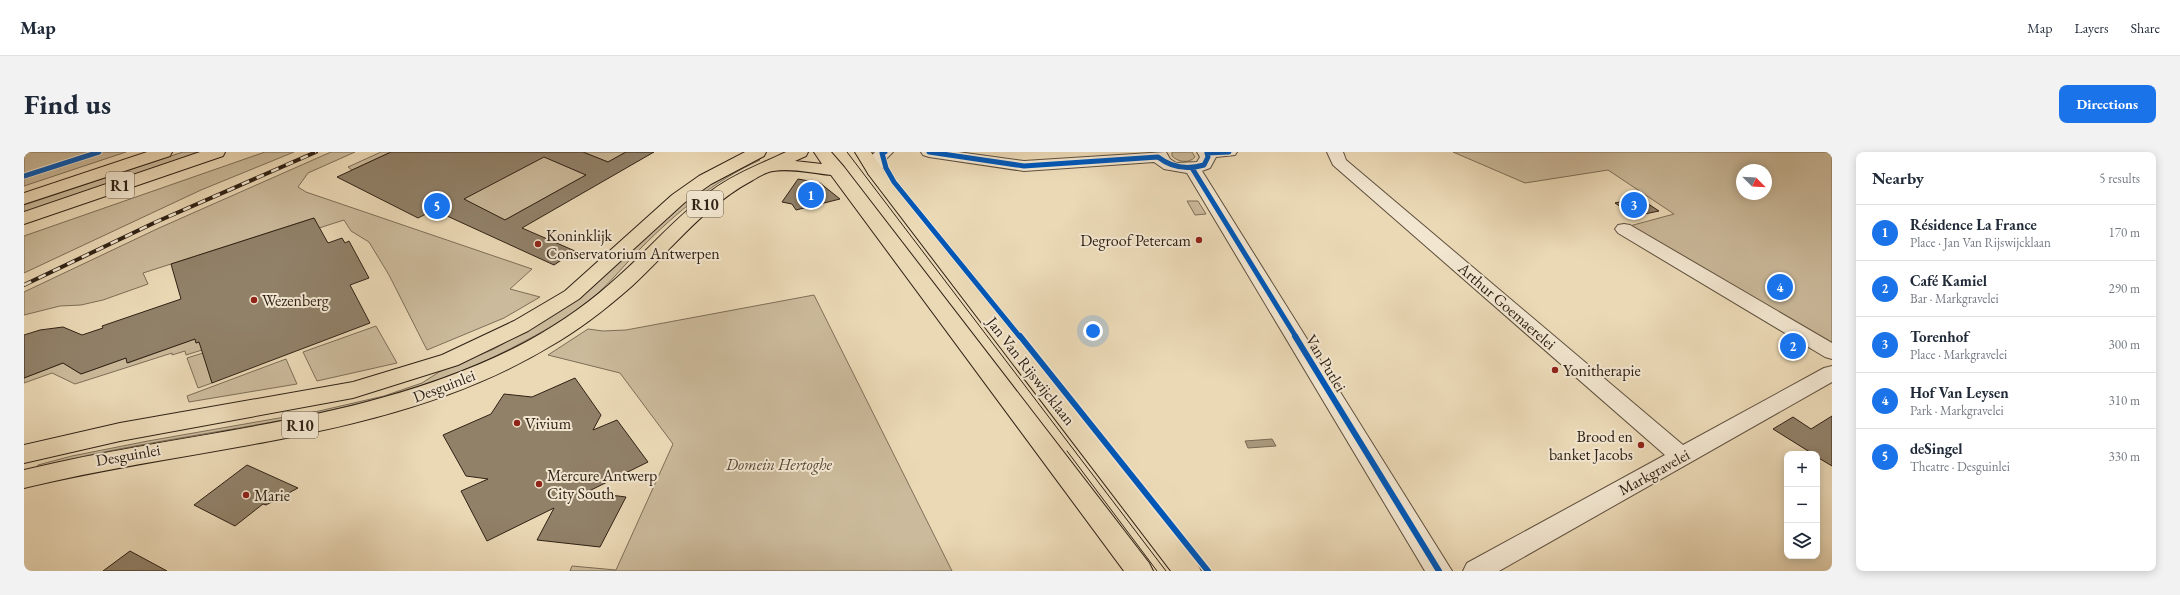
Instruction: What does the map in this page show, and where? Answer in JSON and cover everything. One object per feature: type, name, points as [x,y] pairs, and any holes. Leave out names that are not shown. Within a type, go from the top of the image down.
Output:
[{"type":"main road","points":[[24,192],[143,152]]},
{"type":"main road","name":"R1","points":[[24,199],[164,152]]},
{"type":"main road","name":"R1","points":[[24,218],[217,152]]},
{"type":"main road","name":"Desguinlei","points":[[24,454],[120,432],[353,390],[450,360],[521,326],[572,295],[678,199],[705,180],[759,161],[800,152]]},
{"type":"main road","name":"Jan Van Rijswijcklaan","points":[[822,152],[838,171],[1139,571]]},
{"type":"main road","name":"Jan Van Rijswijcklaan","points":[[863,152],[880,162],[1187,571]]},
{"type":"main road","points":[[759,161],[838,171]]},
{"type":"main road","name":"Desguinlei","points":[[24,479],[99,460],[352,415],[436,391],[522,353],[575,321],[623,283],[701,207],[759,161]]},
{"type":"street","points":[[929,152],[994,164],[1024,166],[1158,155],[1168,165],[1192,168],[1199,167],[1207,161],[1206,153],[1229,152]]},
{"type":"street","name":"Arthur Goemaerelei","points":[[1335,152],[1339,162],[1682,457]]},
{"type":"street","name":"Van Putlei","points":[[1192,168],[1439,571]]},
{"type":"street","points":[[1624,229],[1832,352]]},
{"type":"street","name":"Markgravelei","points":[[1476,571],[1832,373]]},
{"type":"green space","points":[[24,152],[126,152],[24,186]]},
{"type":"green space","points":[[183,152],[201,152],[24,212],[24,205]]},
{"type":"green space","points":[[265,152],[294,152],[201,190],[24,273],[24,236]]},
{"type":"green space","points":[[331,152],[355,152],[308,173],[298,187],[306,192],[532,269],[510,289],[540,297],[504,318],[427,350],[389,275],[369,242],[351,231],[344,220],[319,228],[314,218],[143,273],[148,284],[103,300],[81,305],[60,306],[24,315],[24,292],[159,228]]},
{"type":"green space","points":[[381,152],[391,152],[352,170],[348,167]]},
{"type":"green space","points":[[583,152],[626,152],[608,162]]},
{"type":"green space","points":[[1172,152],[1192,152],[1195,157],[1190,161],[1180,161],[1172,156]]},
{"type":"green space","points":[[1453,152],[1832,152],[1832,348],[1626,227],[1674,214],[1608,170],[1525,183]]},
{"type":"green space","points":[[543,156],[586,175],[505,220],[463,199]]},
{"type":"green space","points":[[757,158],[760,160],[727,178],[682,210],[641,248],[602,290],[579,308],[562,320],[525,341],[468,369],[408,390],[348,406],[286,419],[99,453],[38,467],[38,465],[72,456],[319,411],[384,396],[422,383],[439,372],[494,349],[544,321],[682,204],[711,183]]},
{"type":"green space","points":[[1187,201],[1198,201],[1206,214],[1195,215]]},
{"type":"green space","name":"Domein Hertoghe","points":[[814,295],[952,571],[570,571],[572,566],[616,570],[673,444],[620,373],[548,355],[588,329],[603,331],[626,330]]},
{"type":"green space","points":[[376,326],[397,363],[317,381],[303,352]]},
{"type":"green space","points":[[195,339],[196,343],[200,342],[202,350],[186,355],[185,351],[172,355],[172,353],[75,384],[52,373],[24,383],[24,378],[63,363],[81,374],[126,358],[128,363]]},
{"type":"green space","points":[[203,353],[212,383],[198,388],[187,358]]},
{"type":"green space","points":[[286,359],[297,384],[189,402],[187,396]]},
{"type":"shaded area","points":[[1272,439],[1276,446],[1248,448],[1245,441]]},
{"type":"building","points":[[391,152],[583,152],[608,162],[626,152],[654,152],[522,228],[575,251],[554,265],[434,210],[418,218],[337,177]],"holes":[[[544,157],[586,175],[505,220],[464,199]]]},
{"type":"building","points":[[798,179],[820,183],[840,199],[796,210],[792,204],[782,202]]},
{"type":"building","points":[[1639,198],[1659,211],[1635,216],[1615,203]]},
{"type":"building","name":"Wezenberg","points":[[314,218],[328,243],[342,238],[345,243],[349,241],[369,278],[350,285],[370,323],[212,383],[199,342],[196,343],[195,339],[127,363],[126,358],[81,374],[63,363],[24,378],[24,335],[40,330],[63,327],[82,335],[103,328],[102,326],[181,299],[171,264]]},
{"type":"building","name":"Mercure Antwerp City South","points":[[575,378],[601,415],[593,430],[617,420],[648,462],[587,492],[626,497],[600,547],[537,540],[554,508],[487,541],[461,491],[488,479],[466,476],[443,435],[491,414],[504,394],[532,397]]},
{"type":"building","points":[[1832,416],[1832,466],[1820,459],[1820,451],[1808,451],[1773,429],[1793,417],[1811,429]]},
{"type":"building","name":"Marie","points":[[247,465],[298,488],[266,505],[263,504],[235,526],[194,505]]},
{"type":"building","points":[[130,551],[167,571],[103,571]]},
{"type":"tram line","points":[[847,152],[1166,571]]},
{"type":"tram line","points":[[1067,451],[1157,571]]},
{"type":"railway","points":[[24,285],[156,222],[316,152]]},
{"type":"cycle path","points":[[24,176],[99,152]]},
{"type":"cycle path","points":[[885,152],[882,153],[886,168],[898,188],[915,206],[1208,571]]},
{"type":"cycle path","points":[[929,152],[994,163],[1024,166],[1158,157],[1168,164],[1180,168],[1192,168],[1204,165],[1208,157],[1207,153],[1229,152]]},
{"type":"cycle path","points":[[1192,168],[1439,571]]},
{"type":"place","name":"Résidence La France","points":[[811,195]]},
{"type":"place","name":"Torenhof","points":[[1634,205]]},
{"type":"place","name":"deSingel","points":[[437,206]]},
{"type":"place","name":"Degroof Petercam","points":[[1199,240]]},
{"type":"place","name":"Koninklijk Conservatorium Antwerpen","points":[[538,244]]},
{"type":"place","name":"Hof Van Leysen","points":[[1780,287]]},
{"type":"place","name":"Wezenberg","points":[[254,300]]},
{"type":"place","name":"Café Kamiel","points":[[1793,346]]},
{"type":"place","name":"Yonitherapie","points":[[1555,370]]},
{"type":"place","name":"Vivium","points":[[517,423]]},
{"type":"place","name":"Brood en banket Jacobs","points":[[1641,445]]},
{"type":"place","name":"Mercure Antwerp City South","points":[[539,484]]},
{"type":"place","name":"Marie","points":[[246,495]]}]
